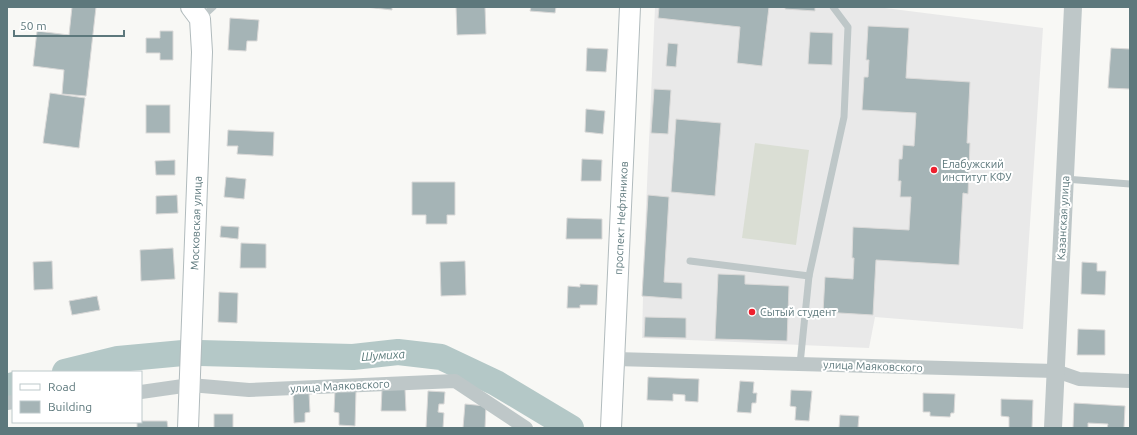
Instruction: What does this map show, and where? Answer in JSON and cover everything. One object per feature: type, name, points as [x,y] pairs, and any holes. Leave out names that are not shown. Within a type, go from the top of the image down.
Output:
[{"type":"main road","name":"проспект Нефтяников","points":[[611,428],[630,7]]},
{"type":"main road","name":"Московская улица","points":[[188,428],[202,11]]},
{"type":"street","name":"Казанская улица","points":[[1053,428],[1073,7]]},
{"type":"street","name":"улица Маяковского","points":[[615,359],[1056,371],[1079,379],[1130,381]]},
{"type":"street","name":"улица Маяковского","points":[[142,392],[190,385],[249,390],[454,380],[526,428]]},
{"type":"lane","points":[[800,364],[809,276],[844,117],[848,27],[833,7]]},
{"type":"lane","points":[[1065,179],[1130,184]]},
{"type":"lane","points":[[690,261],[809,276]]},
{"type":"shaded area","points":[[655,7],[877,7],[1043,28],[1023,329],[875,317],[869,348],[642,338],[642,296]]},
{"type":"shaded area","points":[[755,143],[809,150],[796,245],[742,238]]},
{"type":"building","points":[[72,7],[96,7],[86,96],[62,94],[64,70],[33,66],[37,31],[69,35]]},
{"type":"building","points":[[365,7],[392,7],[392,10]]},
{"type":"building","points":[[456,7],[485,7],[486,34],[457,35]]},
{"type":"building","points":[[531,7],[556,7],[555,13],[530,11]]},
{"type":"building","points":[[659,7],[769,7],[762,66],[737,63],[740,27],[658,18]]},
{"type":"building","points":[[785,7],[815,7],[815,11],[785,9]]},
{"type":"building","points":[[230,18],[259,20],[257,41],[247,41],[246,51],[228,50]]},
{"type":"building","name":"Елабужский институт КФУ","points":[[868,26],[909,28],[906,78],[970,82],[967,143],[970,143],[968,194],[963,193],[959,265],[876,260],[873,315],[823,312],[825,277],[853,279],[853,227],[909,230],[911,197],[900,197],[901,181],[898,181],[899,159],[902,159],[903,145],[914,146],[916,113],[862,110],[864,77],[868,77],[869,60],[866,60]]},
{"type":"building","points":[[160,31],[173,31],[173,60],[160,60],[160,53],[146,53],[146,38],[160,38]]},
{"type":"building","points":[[810,32],[833,33],[832,65],[808,64]]},
{"type":"building","points":[[668,43],[678,44],[676,67],[666,66]]},
{"type":"building","points":[[587,48],[608,49],[606,72],[586,71]]},
{"type":"building","points":[[1111,48],[1130,49],[1130,89],[1108,88]]},
{"type":"building","points":[[654,89],[671,90],[668,134],[651,133]]},
{"type":"building","points":[[50,93],[85,98],[79,148],[43,143]]},
{"type":"building","points":[[146,105],[170,105],[170,133],[146,133]]},
{"type":"building","points":[[586,109],[605,111],[603,134],[585,132]]},
{"type":"building","points":[[676,119],[721,123],[715,196],[671,192]]},
{"type":"building","points":[[228,130],[274,132],[273,156],[237,154],[238,146],[227,146]]},
{"type":"building","points":[[582,159],[602,160],[601,181],[581,181]]},
{"type":"building","points":[[175,160],[175,175],[156,175],[155,161]]},
{"type":"building","points":[[226,177],[246,179],[244,199],[224,197]]},
{"type":"building","points":[[412,182],[455,182],[455,215],[447,215],[447,224],[426,224],[426,215],[412,215]]},
{"type":"building","points":[[177,195],[178,213],[156,214],[156,196]]},
{"type":"building","points":[[648,195],[669,197],[664,282],[682,283],[682,299],[642,296]]},
{"type":"building","points":[[567,218],[602,219],[602,239],[566,239]]},
{"type":"building","points":[[221,226],[239,227],[238,239],[220,237]]},
{"type":"building","points":[[241,243],[266,244],[266,268],[240,268]]},
{"type":"building","points":[[173,248],[175,279],[141,281],[140,250]]},
{"type":"building","points":[[52,261],[53,289],[34,290],[33,262]]},
{"type":"building","points":[[465,261],[466,295],[441,296],[440,262]]},
{"type":"building","points":[[1082,262],[1097,263],[1097,271],[1106,271],[1105,295],[1081,294]]},
{"type":"building","name":"Сытый студент","points":[[718,274],[745,275],[745,284],[789,286],[787,341],[715,339]]},
{"type":"building","points":[[580,284],[598,285],[597,305],[580,305],[580,308],[567,308],[568,286],[580,287]]},
{"type":"building","points":[[219,292],[238,293],[237,323],[218,322]]},
{"type":"building","points":[[97,296],[100,310],[72,315],[69,301]]},
{"type":"building","points":[[645,317],[686,318],[686,338],[644,337]]},
{"type":"building","points":[[1078,329],[1105,330],[1105,355],[1077,355]]},
{"type":"building","points":[[648,377],[699,379],[698,402],[685,401],[685,395],[673,394],[673,401],[647,400]]},
{"type":"building","points":[[740,381],[754,382],[753,393],[757,393],[756,403],[752,403],[751,413],[737,412]]},
{"type":"building","points":[[382,389],[405,389],[406,411],[381,411]]},
{"type":"building","points":[[335,390],[356,391],[355,426],[339,425],[339,413],[334,412]]},
{"type":"building","points":[[791,390],[812,391],[809,421],[795,420],[796,407],[790,406]]},
{"type":"building","points":[[428,391],[445,392],[444,404],[439,404],[438,412],[444,413],[443,428],[426,428]]},
{"type":"building","points":[[293,393],[309,393],[310,412],[305,413],[305,422],[294,423]]},
{"type":"building","points":[[923,393],[955,394],[954,413],[951,413],[950,417],[930,416],[930,412],[923,412]]},
{"type":"building","points":[[1001,399],[1033,400],[1032,428],[1009,428],[1009,417],[1001,416]]},
{"type":"building","points":[[1074,403],[1125,406],[1124,428],[1107,428],[1108,424],[1088,423],[1088,428],[1073,428]]},
{"type":"building","points":[[465,404],[486,406],[485,428],[463,428]]},
{"type":"building","points":[[214,414],[233,414],[233,428],[214,428]]},
{"type":"building","points":[[840,415],[859,416],[858,427],[862,428],[839,428]]},
{"type":"building","points":[[142,421],[167,421],[168,428],[137,428],[137,423],[142,423]]},
{"type":"waterway","name":"Шумиха","points":[[200,353],[353,357],[398,352],[441,357],[496,383],[571,428]]},
{"type":"waterway","name":"Шумиха","points":[[69,371],[118,359],[183,353]]},
{"type":"waterway","name":"Шумиха","points":[[7,387],[12,385]]},
{"type":"place","name":"Елабужский институт КФУ","points":[[934,170]]},
{"type":"place","name":"Сытый студент","points":[[752,312]]}]
